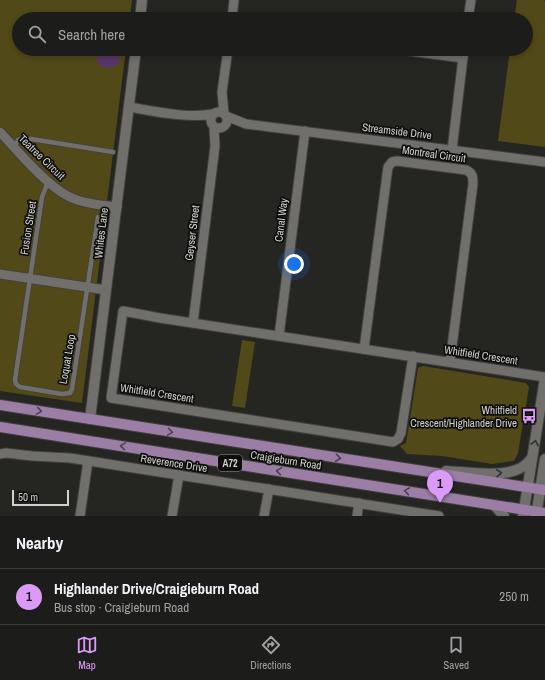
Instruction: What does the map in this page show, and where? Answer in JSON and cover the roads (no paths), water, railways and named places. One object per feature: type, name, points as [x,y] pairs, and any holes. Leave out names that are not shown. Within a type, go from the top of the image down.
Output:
[{"type":"main road","name":"Craigieburn Road","points":[[0,405],[543,490]]},
{"type":"main road","name":"Craigieburn Road","points":[[0,427],[494,505],[523,513],[540,514]]},
{"type":"street","points":[[141,12],[142,0]]},
{"type":"street","points":[[233,12],[234,0]]},
{"type":"street","points":[[469,12],[471,0]]},
{"type":"street","name":"Whites Lane","points":[[90,419],[135,56]]},
{"type":"street","points":[[219,114],[227,56]]},
{"type":"street","points":[[452,150],[464,56]]},
{"type":"street","name":"Streamside Drive","points":[[129,107],[190,115],[204,116],[219,114],[246,124]]},
{"type":"street","points":[[219,114],[227,121],[218,126],[210,119],[219,114]]},
{"type":"street","name":"Streamside Drive","points":[[190,115],[218,126],[246,124],[545,162]]},
{"type":"street","name":"Geyser Street","points":[[193,323],[218,126]]},
{"type":"street","name":"Canal Way","points":[[279,336],[305,131]]},
{"type":"street","name":"Teatree Circuit","points":[[0,132],[48,182],[71,198],[117,207]]},
{"type":"street","name":"Montreal Circuit","points":[[364,349],[388,166],[392,162],[396,161],[457,168],[471,173],[473,179],[450,362]]},
{"type":"street","points":[[0,274],[106,290]]},
{"type":"street","name":"Whitfield Crescent","points":[[413,356],[401,433],[398,439],[393,442],[111,398],[123,311],[193,323],[413,356],[545,377]]},
{"type":"street","points":[[523,513],[545,377]]},
{"type":"street","name":"Reverence Drive","points":[[0,454],[6,453],[88,461],[439,516]]},
{"type":"street","points":[[418,470],[496,473],[521,468],[531,459]]},
{"type":"street","points":[[540,514],[545,459]]},
{"type":"street","points":[[80,516],[88,461]]},
{"type":"street","points":[[172,516],[179,475]]},
{"type":"street","points":[[264,516],[269,489]]},
{"type":"street","points":[[357,516],[358,503]]},
{"type":"street","points":[[494,505],[504,516]]},
{"type":"lane","points":[[14,146],[18,140],[25,138],[113,152]]},
{"type":"lane","name":"Fusion Street","points":[[30,278],[42,197],[48,182]]},
{"type":"lane","points":[[88,287],[98,217]]},
{"type":"lane","name":"Loquat Loop","points":[[30,278],[15,380],[16,384],[20,387],[62,394],[70,393],[72,389],[88,287]]},
{"type":"place","name":"Whitfield Crescent/Highlander Drive","points":[[529,416]]},
{"type":"place","name":"Highlander Drive/Craigieburn Road","points":[[440,503]]}]
